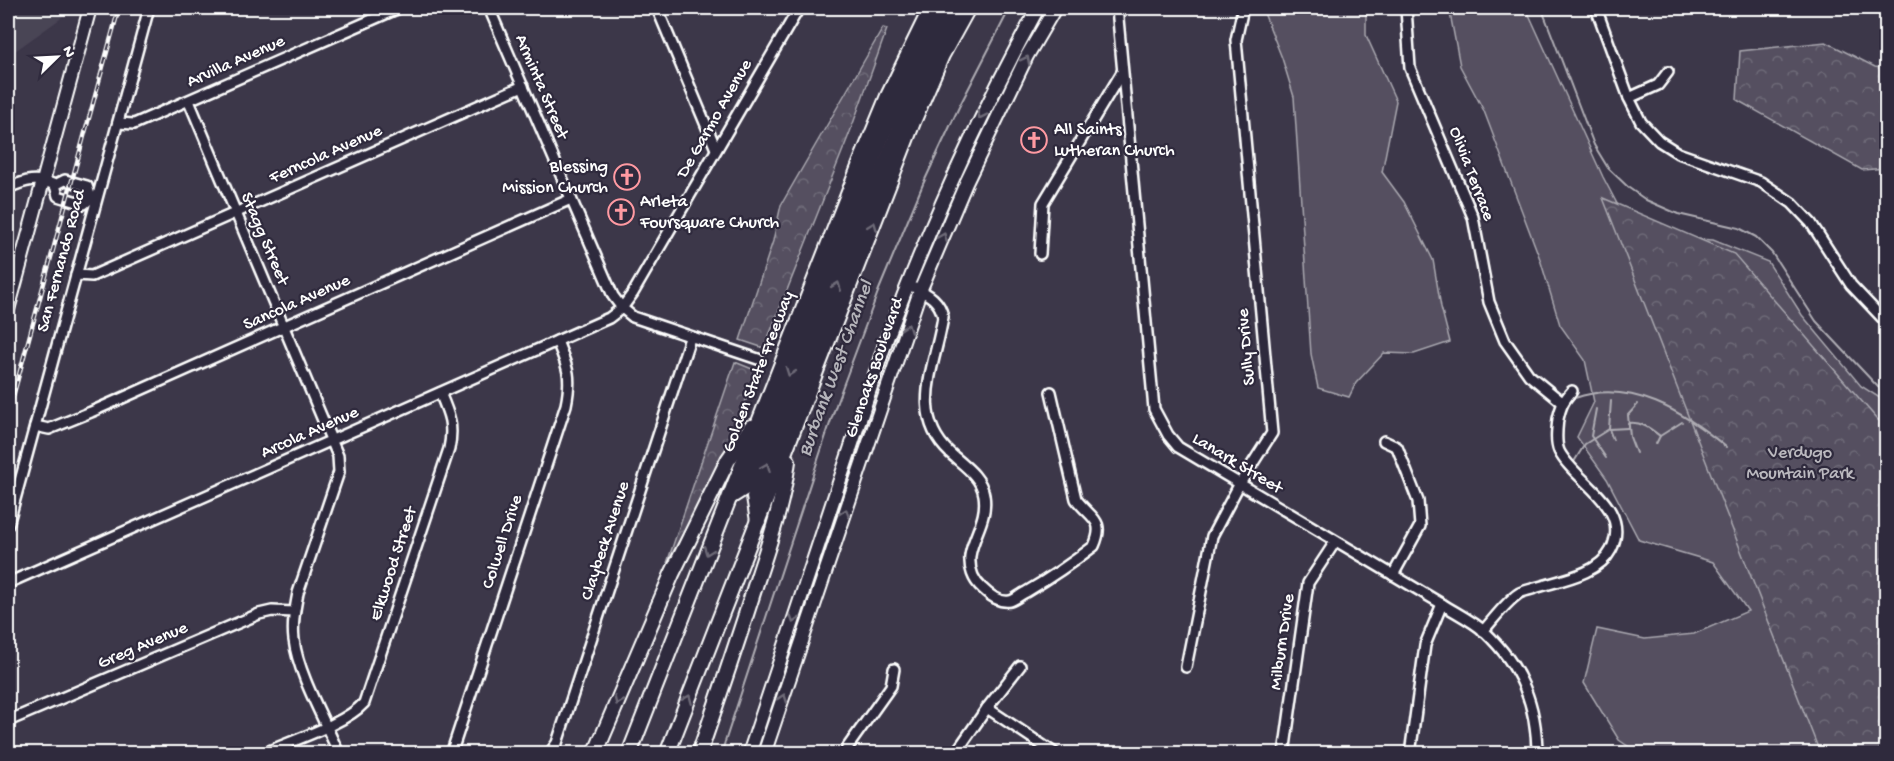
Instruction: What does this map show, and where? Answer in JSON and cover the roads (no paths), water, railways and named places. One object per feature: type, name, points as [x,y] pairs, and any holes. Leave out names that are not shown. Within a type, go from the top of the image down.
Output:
[{"type":"highway","name":"Golden State Freeway","points":[[629,753],[888,96],[931,8]]},
{"type":"highway","points":[[730,497],[746,487],[883,134],[906,80],[942,8]]},
{"type":"highway","points":[[758,523],[754,497],[914,92],[954,8]]},
{"type":"highway","points":[[667,753],[913,122],[942,55],[968,8]]},
{"type":"highway","points":[[595,753],[677,564],[728,460],[763,410]]},
{"type":"highway","points":[[699,753],[772,533],[784,489],[791,438]]},
{"type":"main road","points":[[8,310],[90,8]]},
{"type":"main road","name":"Glenoaks Boulevard","points":[[749,753],[882,352],[907,285],[980,116],[1038,8]]},
{"type":"main road","name":"Glenoaks Boulevard","points":[[764,753],[920,291],[971,172],[1027,56],[1055,8]]},
{"type":"main road","points":[[803,591],[817,596]]},
{"type":"street","name":"San Fernando Road","points":[[8,525],[76,275],[94,199],[118,123],[149,8]]},
{"type":"street","name":"Arvilla Avenue","points":[[118,123],[134,124],[399,8]]},
{"type":"street","name":"Arminta Street","points":[[489,8],[613,296],[622,308]]},
{"type":"street","points":[[657,8],[716,149]]},
{"type":"street","name":"De Garmo Avenue","points":[[622,308],[633,293],[799,8]]},
{"type":"street","name":"Lanark Street","points":[[1117,8],[1155,409],[1160,421],[1178,447],[1335,542],[1393,574],[1483,631],[1503,651],[1519,674],[1527,691],[1534,710],[1537,753]]},
{"type":"street","name":"Sully Drive","points":[[1186,667],[1212,536],[1239,485],[1272,433],[1236,40],[1243,8]]},
{"type":"street","name":"Olivia Terrace","points":[[1406,8],[1410,68],[1473,217],[1490,302],[1505,341],[1529,375],[1562,402]]},
{"type":"street","points":[[1596,8],[1629,98],[1641,122],[1659,141],[1678,153],[1761,182],[1792,203],[1811,223],[1851,285],[1887,322]]},
{"type":"street","points":[[1040,254],[1043,204],[1122,72]]},
{"type":"street","points":[[1629,98],[1658,85],[1668,72]]},
{"type":"street","name":"Ferncola Avenue","points":[[76,275],[92,276],[523,87]]},
{"type":"street","name":"Stagg Street","points":[[189,101],[338,456],[339,472],[298,593],[294,612],[294,643],[309,685],[339,753]]},
{"type":"street","points":[[8,188],[29,179],[43,180],[55,185]]},
{"type":"street","points":[[64,180],[87,186],[94,199],[84,204],[67,200],[58,196],[55,185],[64,180]]},
{"type":"street","name":"Sancola Avenue","points":[[35,426],[49,429],[571,199]]},
{"type":"street","points":[[907,285],[928,294],[939,304],[943,317],[927,397],[927,411],[930,424],[943,446],[978,480],[984,495],[985,509],[981,528],[970,554],[970,570],[979,586],[994,599],[1010,601],[1066,567],[1094,546],[1098,536],[1099,527],[1094,517],[1076,499],[1051,392]]},
{"type":"street","points":[[622,308],[633,317],[690,338],[758,358]]},
{"type":"street","name":"Arcola Avenue","points":[[8,583],[609,318],[622,308]]},
{"type":"street","name":"Claybeck Avenue","points":[[549,753],[556,743],[690,338]]},
{"type":"street","name":"Colwell Drive","points":[[451,753],[566,405],[570,385],[569,375],[557,341]]},
{"type":"street","points":[[1483,631],[1518,593],[1592,569],[1604,561],[1613,545],[1614,523],[1610,511],[1559,450],[1557,428],[1562,402],[1572,392]]},
{"type":"street","name":"Elkwood Street","points":[[262,753],[327,726],[356,711],[364,703],[449,449],[452,434],[450,417],[440,393]]},
{"type":"street","points":[[1384,441],[1396,447],[1418,501],[1419,510],[1420,526],[1393,574]]},
{"type":"street","name":"Milburn Drive","points":[[1284,753],[1308,583],[1335,542]]},
{"type":"street","points":[[1410,753],[1425,645],[1442,604]]},
{"type":"street","name":"Greg Avenue","points":[[8,721],[259,614],[272,611],[294,612]]},
{"type":"street","points":[[955,753],[1020,666]]},
{"type":"street","points":[[846,753],[847,748],[891,686],[894,669]]},
{"type":"street","points":[[987,708],[1056,753]]},
{"type":"waterway","name":"Burbank West Channel","points":[[721,754],[837,402],[878,292],[923,184],[959,107],[1010,8]]},
{"type":"waterway","points":[[1543,12],[1594,145],[1608,168],[1646,200],[1678,214],[1739,228],[1756,237],[1772,253],[1816,321],[1878,387],[1886,391]]},
{"type":"waterway","points":[[1575,398],[1596,393],[1616,392],[1656,402],[1693,422],[1726,447]]},
{"type":"waterway","points":[[1611,401],[1609,429],[1613,440]]},
{"type":"waterway","points":[[1636,453],[1630,437],[1628,415],[1638,404]]},
{"type":"waterway","points":[[1596,409],[1591,436],[1606,458]]},
{"type":"waterway","points":[[1656,444],[1660,436],[1682,422]]},
{"type":"waterway","points":[[1628,423],[1641,424],[1660,436]]},
{"type":"waterway","points":[[1572,465],[1585,444],[1609,429],[1628,428]]},
{"type":"railway","points":[[8,415],[119,8]]},
{"type":"place","name":"All Saints Lutheran Church","points":[[1034,140]]},
{"type":"place","name":"Blessing Mission Church","points":[[627,177]]},
{"type":"place","name":"Arleta Foursquare Church","points":[[621,212]]},
{"type":"park label","name":"Verdugo Mountain Park","points":[[1800,463]]}]
